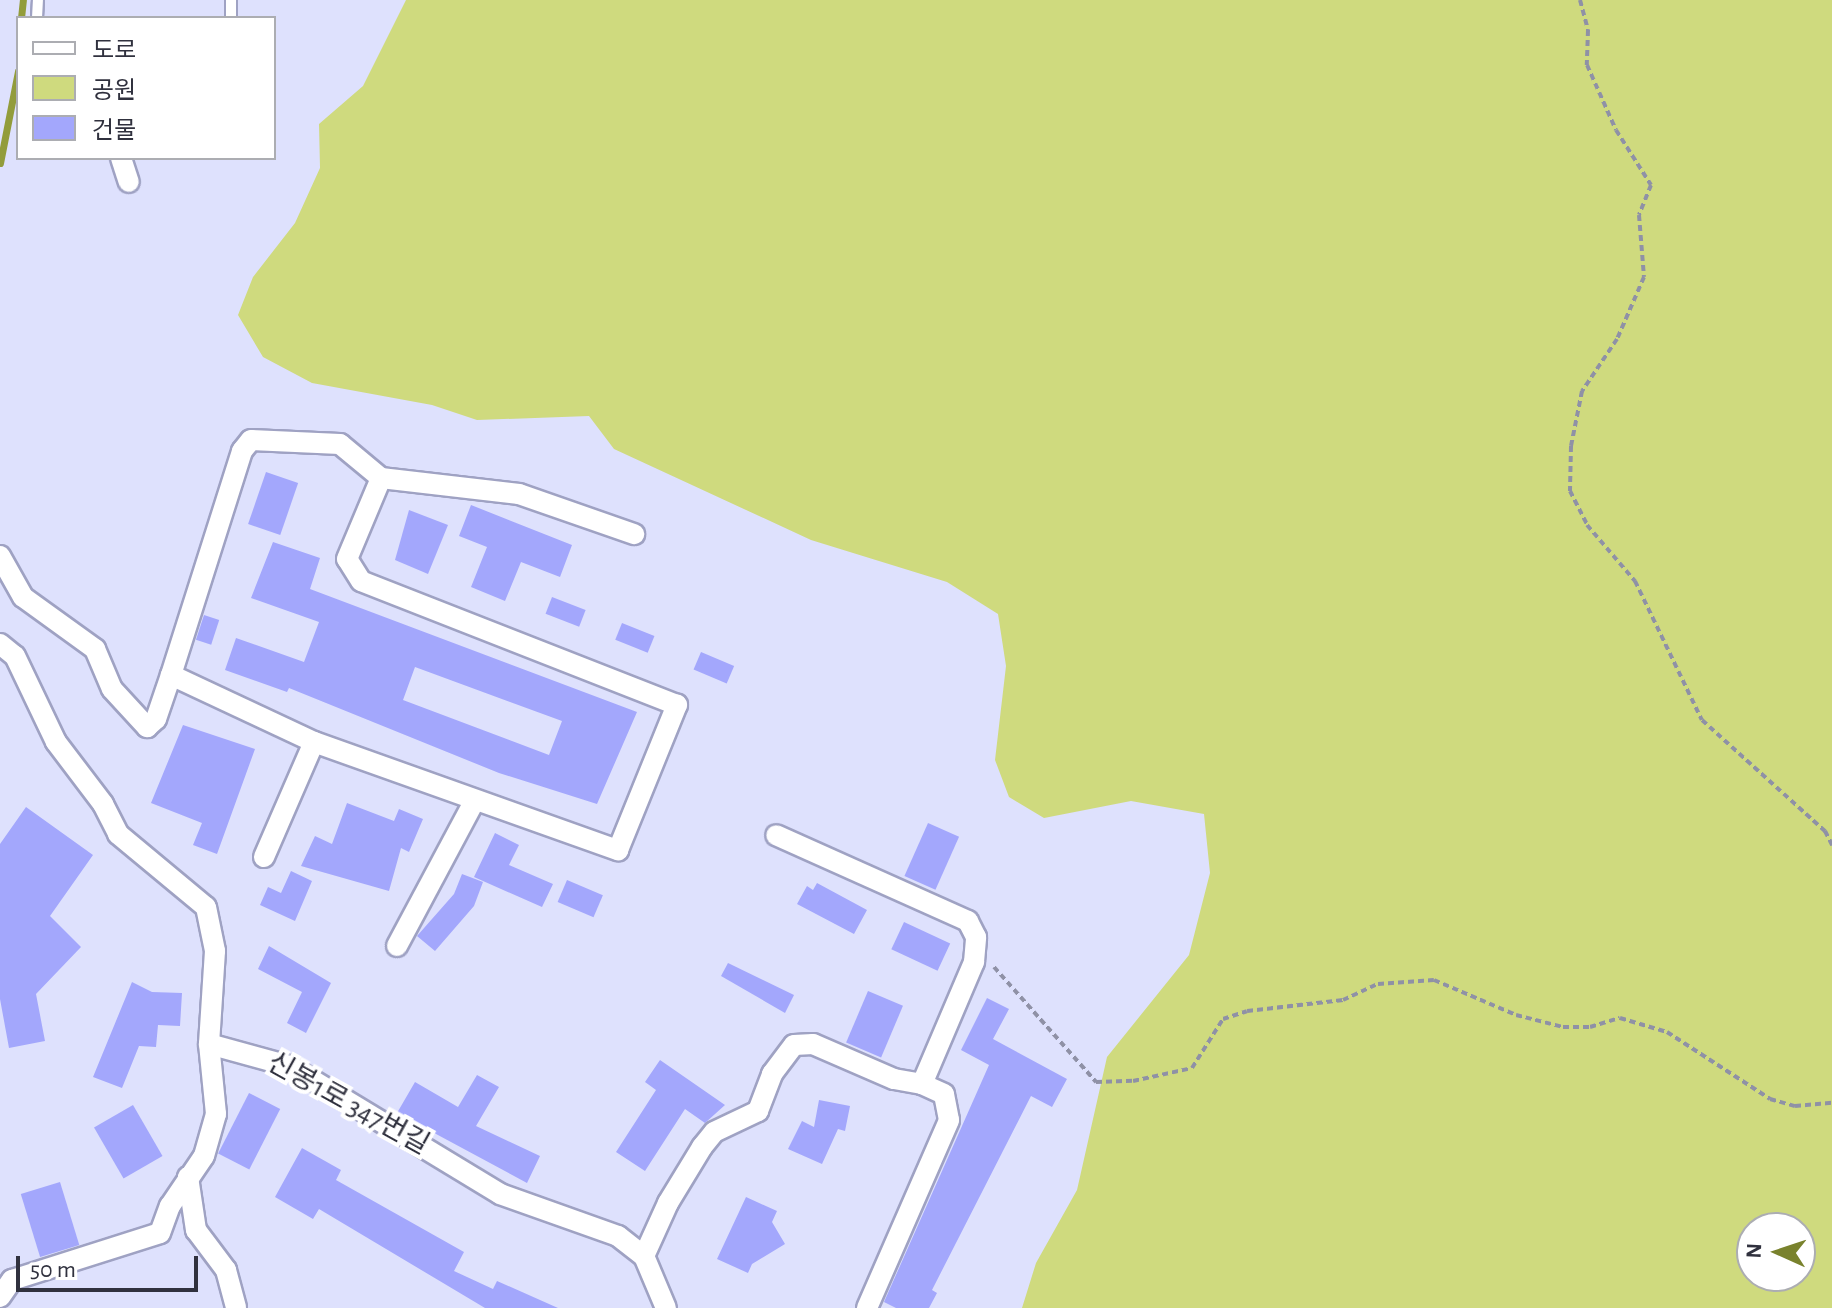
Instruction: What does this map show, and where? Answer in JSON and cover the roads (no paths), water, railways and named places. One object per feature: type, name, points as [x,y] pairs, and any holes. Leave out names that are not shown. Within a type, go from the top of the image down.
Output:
[{"type":"street","points":[[122,160],[129,182]]},
{"type":"street","points":[[0,556],[23,597],[95,649],[112,689],[138,723],[147,727],[156,719],[242,451],[251,440],[340,444],[381,478],[519,494],[634,534]]},
{"type":"street","points":[[171,675],[314,742],[474,802],[618,850],[677,705],[361,581],[347,559],[381,478]]},
{"type":"street","points":[[0,644],[15,656],[56,742],[103,804],[118,834],[206,907],[215,951],[209,1044],[216,1114],[204,1156],[188,1177],[160,1233],[12,1280],[0,1297]]},
{"type":"street","points":[[264,857],[314,742]]},
{"type":"street","points":[[397,946],[474,802]]},
{"type":"street","points":[[776,835],[968,921],[976,937],[974,962],[922,1084]]},
{"type":"street","name":"신봉1로 347번길","points":[[209,1044],[289,1066],[500,1194],[618,1236],[644,1256]]},
{"type":"street","points":[[666,1308],[644,1256],[668,1203],[714,1132],[758,1111],[772,1074],[794,1045],[813,1044],[894,1079],[922,1084],[944,1094],[949,1120],[867,1308]]},
{"type":"street","points":[[188,1177],[196,1230],[226,1270],[236,1308]]},
{"type":"waterway","points":[[21,16],[23,0]]},
{"type":"waterway","points":[[0,163],[16,81]]}]
